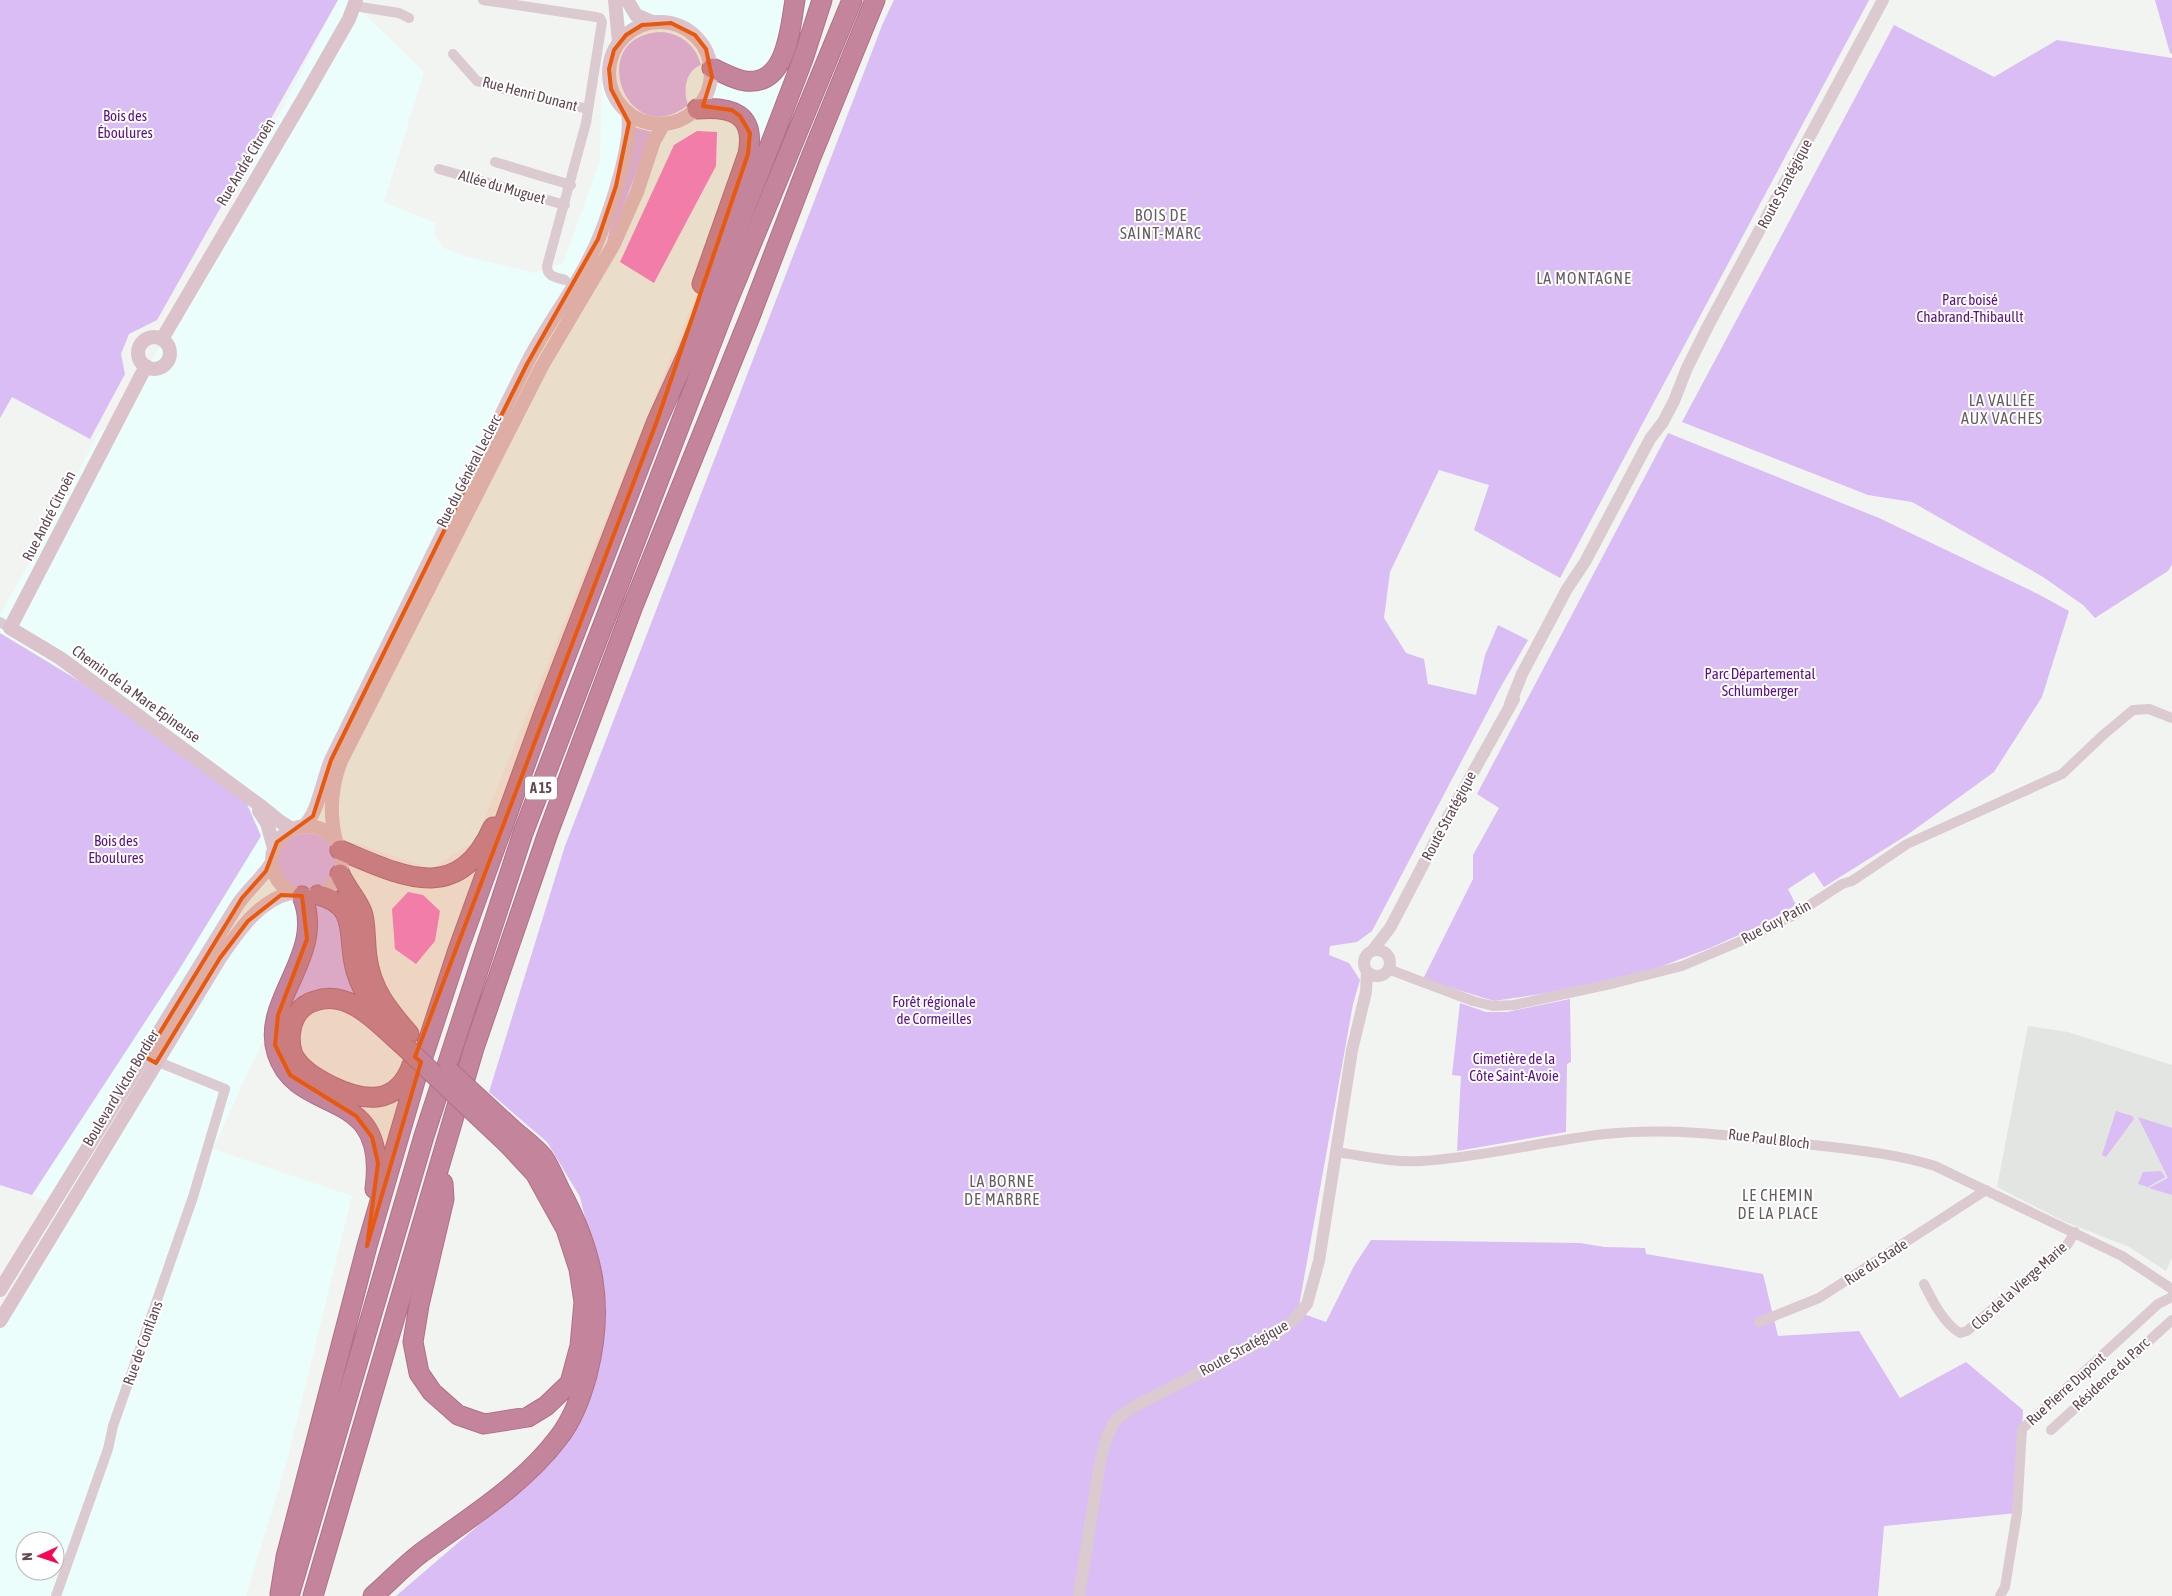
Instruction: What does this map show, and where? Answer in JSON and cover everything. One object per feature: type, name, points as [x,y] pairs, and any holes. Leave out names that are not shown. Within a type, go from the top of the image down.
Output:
[{"type":"highway","points":[[712,68],[747,81],[760,79],[772,72],[784,55],[795,0]]},
{"type":"highway","points":[[280,1596],[286,1557],[367,1246],[416,1080],[458,950],[545,710],[657,421],[687,354],[768,149],[803,59],[822,0]]},
{"type":"highway","name":"A 15","points":[[289,1596],[424,1136],[523,833],[726,305],[852,0]]},
{"type":"highway","name":"A 15","points":[[313,1596],[474,1048],[552,824],[633,606],[875,0]]},
{"type":"highway","points":[[657,421],[750,144],[750,134],[746,123],[732,110],[716,107],[697,109]]},
{"type":"highway","points":[[338,845],[398,873],[418,878],[443,877],[463,870],[470,864],[487,840],[545,710]]},
{"type":"highway","points":[[340,874],[346,889],[363,913],[368,966],[377,992],[407,1040]]},
{"type":"highway","points":[[367,1246],[378,1163],[372,1138],[356,1116],[306,1088],[290,1075],[280,1060],[275,1045],[278,1015],[302,959],[307,939],[307,909],[304,895],[335,902],[348,915],[353,958],[358,978],[367,998],[407,1040],[510,1137],[535,1173],[566,1229],[579,1270],[584,1302],[580,1346],[570,1383],[546,1406],[528,1416],[484,1424],[458,1415],[432,1392],[419,1373],[413,1342],[419,1305],[444,1199],[442,1160]]},
{"type":"highway","points":[[407,1040],[353,1005],[336,998],[320,999],[305,1006],[294,1018],[290,1038],[293,1054],[309,1074],[338,1089],[360,1097],[368,1099],[385,1096],[403,1083],[409,1074],[433,1008],[458,950]]},
{"type":"highway","points":[[373,1596],[419,1555],[515,1485],[559,1437],[572,1416],[583,1389],[594,1347],[597,1316],[594,1280],[588,1252],[569,1207],[543,1157],[510,1137]]},
{"type":"main road","points":[[614,0],[619,42]]},
{"type":"main road","points":[[627,0],[636,15],[652,22],[671,23],[695,35],[706,49],[712,68],[707,95],[697,109],[685,119],[664,125],[641,121],[628,113],[615,98],[609,79],[611,60],[619,42],[634,29],[652,22]]},
{"type":"main road","name":"Rue André Citroën","points":[[162,339],[264,161],[304,96],[355,3]]},
{"type":"main road","name":"Rue du Général Leclerc","points":[[298,828],[313,816],[320,787],[331,760],[527,364],[592,253],[604,224],[616,186],[629,131],[628,113]]},
{"type":"main road","name":"Rue du Général Leclerc","points":[[338,845],[333,825],[332,794],[341,761],[542,366],[614,244],[637,192],[654,141],[664,125]]},
{"type":"main road","points":[[149,338],[162,339],[169,347],[168,361],[156,369],[146,366],[140,360],[140,347],[149,338]]},
{"type":"main road","name":"Rue André Citroën","points":[[5,625],[146,366]]},
{"type":"main road","name":"Chemin de la Mare Epineuse","points":[[5,625],[66,662],[250,798],[278,821],[298,828]]},
{"type":"main road","name":"Chemin de la Mare Epineuse","points":[[250,798],[264,817],[273,855]]},
{"type":"main road","points":[[298,828],[322,829],[338,845],[342,858],[340,874],[329,889],[304,895],[277,880],[273,855],[281,837],[298,828]]},
{"type":"main road","name":"Boulevard Victor Bordier","points":[[0,1321],[242,898],[263,875],[273,855]]},
{"type":"main road","name":"Boulevard Victor Bordier","points":[[0,1290],[151,1060],[240,930],[281,895],[304,895]]},
{"type":"street","points":[[483,0],[600,18],[602,26],[588,109],[571,185],[549,258],[548,271],[550,276],[566,280]]},
{"type":"street","name":"Route Stratégique","points":[[1372,951],[1390,928],[1510,704],[1533,669],[1574,592],[1585,562],[1650,439],[1662,407],[1687,368],[1883,0]]},
{"type":"street","points":[[355,3],[400,13],[409,18]]},
{"type":"street","name":"Rue Henri Dunant","points":[[453,54],[477,81],[588,109]]},
{"type":"street","points":[[495,162],[571,185]]},
{"type":"street","name":"Allée du Muguet","points":[[439,168],[565,205]]},
{"type":"street","name":"Rue Guy Patin","points":[[1385,967],[1466,999],[1500,1006],[1615,983],[1682,966],[1748,938],[1796,914],[1842,884],[1852,881],[1907,844],[2062,774],[2125,716],[2139,709],[2149,709],[2172,718]]},
{"type":"street","name":"Route Stratégique","points":[[1363,1005],[1385,967],[1390,928]]},
{"type":"street","points":[[1372,951],[1380,951],[1385,967],[1373,976],[1367,971],[1364,960],[1372,951]]},
{"type":"street","name":"Route Stratégique","points":[[1079,1596],[1100,1462],[1113,1424],[1120,1416],[1137,1405],[1280,1331],[1292,1322],[1307,1304],[1318,1270],[1352,1050],[1363,1005],[1367,971]]},
{"type":"street","name":"Rue de Conflans","points":[[56,1596],[108,1449],[112,1426],[193,1197],[225,1089],[151,1060]]},
{"type":"street","name":"Rue Paul Bloch","points":[[1336,1152],[1396,1160],[1421,1161],[1556,1140],[1660,1130],[1711,1133],[1859,1150],[1920,1161],[1986,1190],[2122,1256],[2172,1288]]},
{"type":"street","name":"Rue du Stade","points":[[1759,1322],[1819,1298],[1986,1190]]},
{"type":"street","name":"Clos de la Vierge Marie","points":[[1924,1284],[1930,1297],[1953,1329],[1960,1333],[1967,1331],[2067,1245],[2075,1232]]},
{"type":"street","name":"Rue Pierre Dupont","points":[[2000,1596],[2005,1587],[2017,1513],[2022,1429],[2158,1304],[2172,1297]]},
{"type":"street","name":"Résidence du Parc","points":[[2051,1430],[2172,1320]]},
{"type":"highlighted area","points":[[671,23],[695,35],[706,49],[712,77],[703,106],[732,110],[740,116],[750,133],[748,154],[657,421],[415,1057],[421,1062],[367,1246],[378,1163],[372,1137],[356,1116],[290,1075],[275,1045],[278,1015],[307,939],[302,896],[281,895],[248,921],[220,958],[156,1063],[145,1057],[242,898],[266,871],[277,842],[313,816],[331,760],[471,476],[527,364],[598,239],[616,186],[629,123],[611,89],[609,69],[614,50],[626,35],[642,25]]},
{"type":"shaded area","points":[[338,0],[350,0],[424,72],[384,202],[436,223],[434,233],[442,247],[461,255],[534,273],[563,263],[600,161],[602,74],[611,39],[617,0],[819,0],[705,273],[476,840],[431,869],[354,842],[213,1149],[352,1196],[287,1461],[246,1596],[0,1596],[0,1307],[59,1208],[32,1195],[177,973],[56,666],[0,633],[0,615],[52,522],[97,435],[128,407]]},
{"type":"shaded area","points":[[697,131],[717,132],[716,166],[654,283],[620,262],[674,145]]},
{"type":"shaded area","points":[[408,892],[423,895],[440,911],[435,941],[416,964],[395,949],[392,909]]},
{"type":"shaded area","points":[[2028,1026],[2068,1032],[2172,1065],[2172,1258],[2166,1271],[2129,1247],[2063,1221],[1997,1187]]},
{"type":"green space","name":"Bois des Éboulures","points":[[0,0],[338,0],[157,320],[129,334],[121,354],[125,374],[90,439],[12,397],[0,418]]},
{"type":"green space","name":"Forêt régionale de Cormeilles","points":[[894,0],[1869,0],[1560,578],[1474,530],[1489,485],[1439,470],[1390,572],[1384,618],[1406,653],[1424,659],[1428,684],[1476,695],[1485,655],[1498,625],[1528,640],[1499,690],[1372,931],[1357,942],[1330,946],[1329,955],[1349,963],[1360,980],[1353,1004],[1298,1312],[1326,1322],[1354,1266],[1371,1240],[1580,1243],[1604,1247],[1645,1248],[1646,1254],[1763,1274],[1778,1336],[1859,1331],[1900,1398],[1966,1362],[2023,1410],[2017,1513],[1884,1526],[1878,1596],[396,1596],[509,1499],[579,1420],[599,1275],[580,1197],[547,1142],[489,1092],[565,846],[883,23]]},
{"type":"green space","points":[[2155,0],[2172,0],[2172,54],[2170,53]]},
{"type":"green space","name":"Parc boisé Chabrand-Thibaullt","points":[[1894,25],[1994,77],[2057,40],[2172,58],[2172,564],[2168,571],[2095,618],[2083,605],[2043,577],[1912,502],[1868,495],[1682,422]]},
{"type":"green space","points":[[662,32],[676,35],[687,42],[696,52],[701,65],[692,72],[687,82],[686,99],[688,105],[666,116],[647,115],[632,104],[622,88],[619,69],[624,51],[638,38]]},
{"type":"green space","points":[[634,127],[652,132],[609,243],[607,242]]},
{"type":"green space","name":"Parc Départemental Schlumberger","points":[[1668,433],[1879,518],[2038,594],[2069,611],[2042,697],[1994,772],[1907,835],[1824,887],[1814,872],[1788,889],[1796,905],[1770,921],[1710,948],[1649,971],[1547,993],[1494,1001],[1423,979],[1473,879],[1473,855],[1499,808],[1477,794]]},
{"type":"green space","name":"Bois des Eboulures","points":[[0,633],[81,682],[247,804],[261,836],[177,973],[32,1195],[0,1185]]},
{"type":"green space","points":[[307,833],[318,835],[331,846],[336,862],[334,873],[323,886],[307,891],[296,889],[283,878],[278,862],[280,851],[291,838]]},
{"type":"green space","points":[[323,903],[338,909],[360,1000],[352,996],[283,1018],[312,914],[315,906]]},
{"type":"green space","name":"Cimetière de la Côte Saint-Avoie","points":[[1570,999],[1571,1062],[1567,1064],[1566,1132],[1457,1151],[1461,1076],[1452,1075],[1460,1003],[1486,1012],[1507,1012]]},
{"type":"green space","points":[[2116,1111],[2132,1116],[2134,1119],[2106,1157],[2102,1155]]},
{"type":"green space","points":[[2138,1117],[2172,1128],[2172,1195],[2149,1188],[2168,1178]]},
{"type":"green space","points":[[2161,1171],[2165,1177],[2148,1187],[2138,1184],[2143,1172]]},
{"type":"district","name":"BOIS DE SAINT-MARC","points":[[1161,224]]},
{"type":"district","name":"LA MONTAGNE","points":[[1584,278]]},
{"type":"district","name":"LA VALLÉE AUX VACHES","points":[[2002,409]]},
{"type":"district","name":"LA BORNE DE MARBRE","points":[[1002,1190]]},
{"type":"district","name":"LE CHEMIN DE LA PLACE","points":[[1778,1204]]}]
